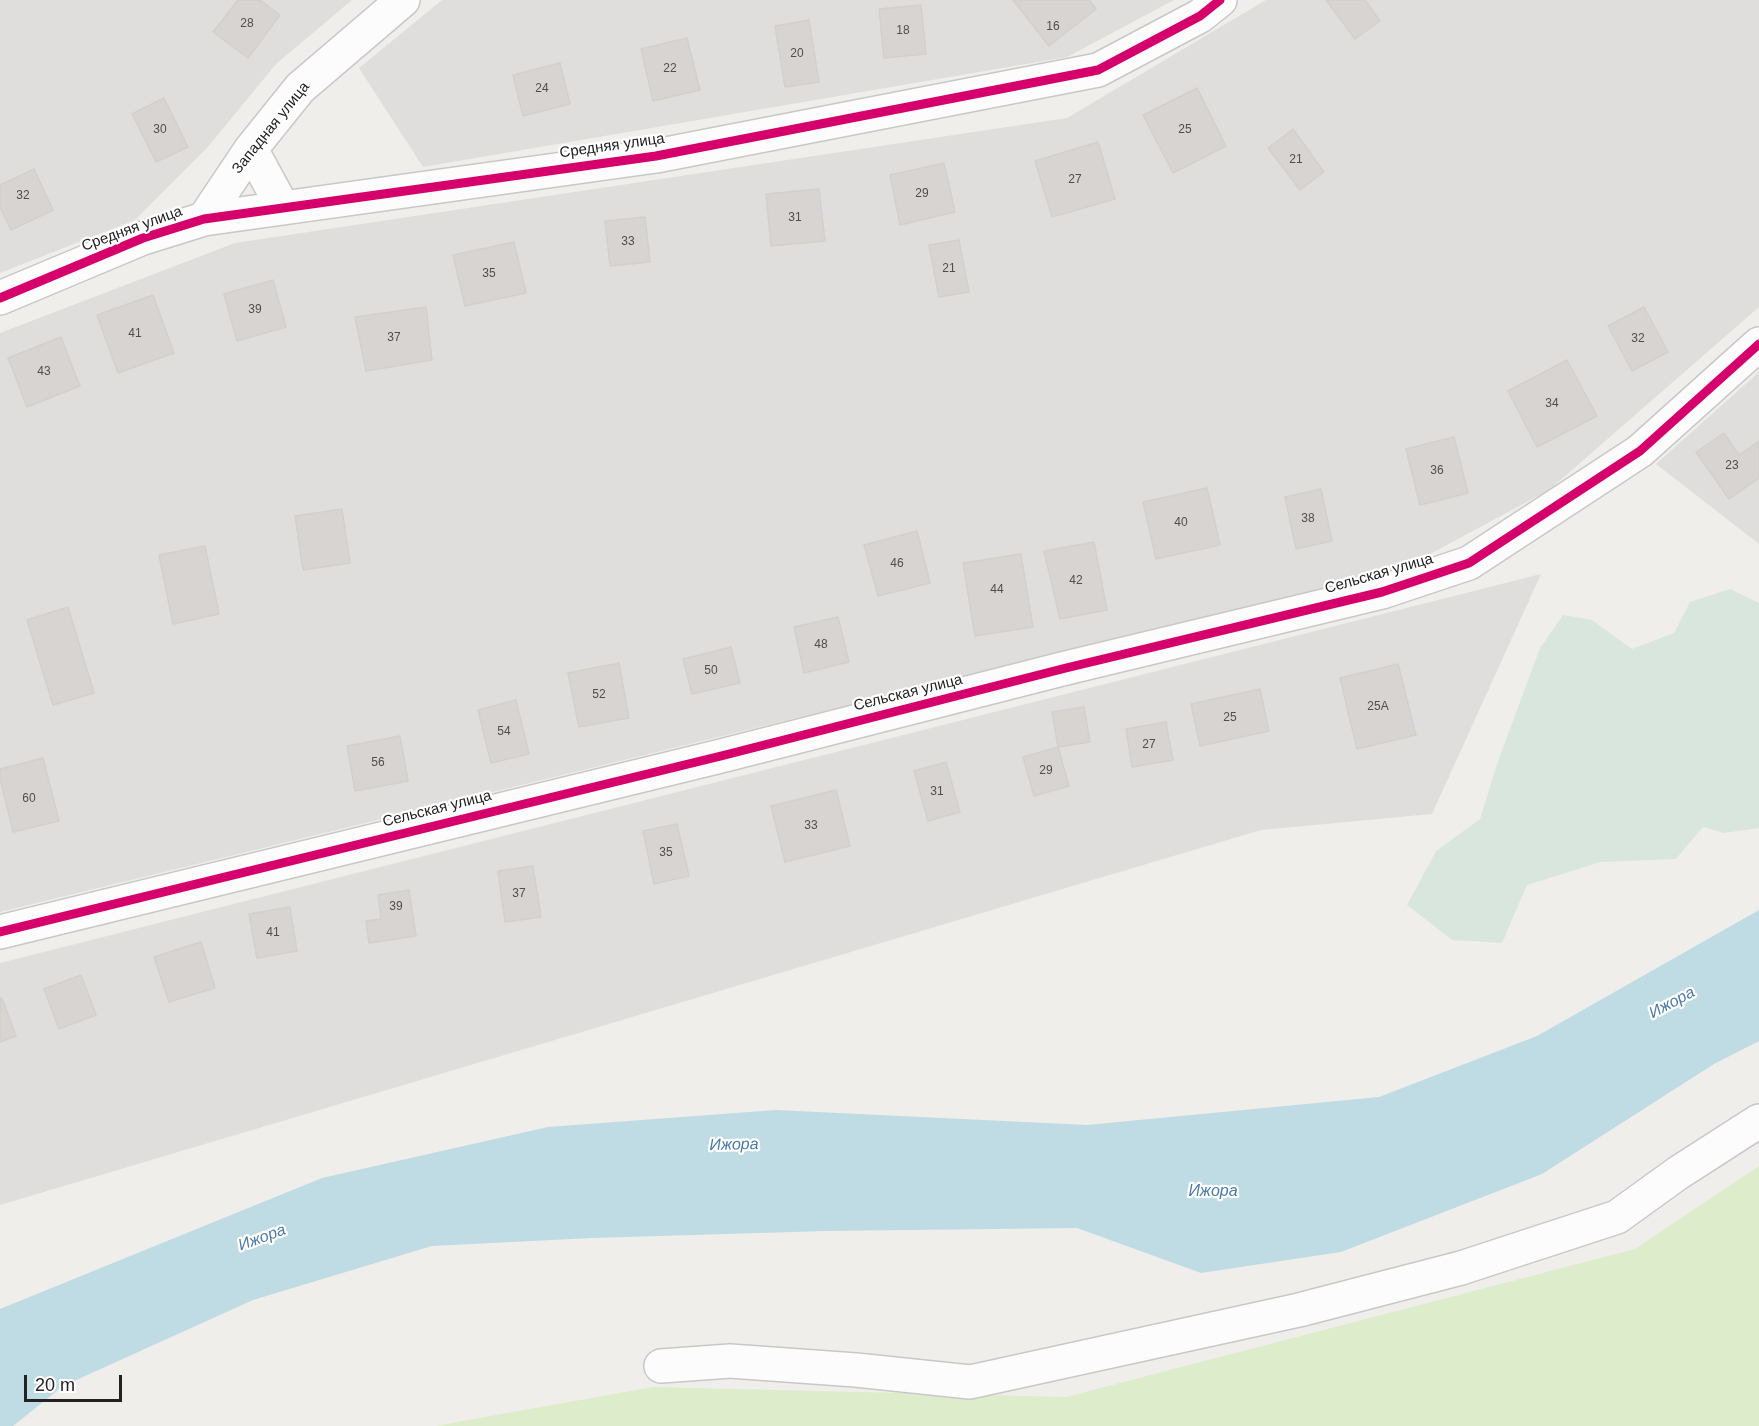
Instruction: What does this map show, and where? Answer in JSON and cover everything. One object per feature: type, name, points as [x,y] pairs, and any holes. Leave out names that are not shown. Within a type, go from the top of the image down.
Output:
[{"type":"street","name":"Западная улица","points":[[204,219],[251,149],[300,88],[403,0]]},
{"type":"street","name":"Средняя улица","points":[[0,298],[143,238],[204,219],[656,156],[1098,70],[1200,16],[1220,0]]},
{"type":"street","points":[[251,149],[284,208]]},
{"type":"street","name":"Сельская улица","points":[[0,932],[1382,592],[1469,563],[1640,451],[1759,344]]},
{"type":"street","points":[[661,1366],[730,1361],[856,1370],[970,1382],[1287,1312],[1461,1268],[1617,1217],[1678,1173],[1759,1121]]},
{"type":"shaded area","points":[[0,0],[352,0],[276,64],[207,148],[135,220],[0,273]]},
{"type":"shaded area","points":[[442,0],[1174,0],[1067,57],[423,167],[359,68]]},
{"type":"shaded area","points":[[1266,0],[1759,0],[1759,307],[1549,490],[1406,567],[1281,600],[0,912],[0,333],[235,243],[1067,118]]},
{"type":"shaded area","points":[[1759,372],[1759,544],[1656,464]]},
{"type":"shaded area","points":[[1541,574],[1432,814],[1261,830],[0,1205],[0,963]]},
{"type":"shaded area","points":[[1730,589],[1759,603],[1759,828],[1724,833],[1703,827],[1676,859],[1601,862],[1527,885],[1502,943],[1452,940],[1407,905],[1436,851],[1480,819],[1498,761],[1540,648],[1563,615],[1592,620],[1632,649],[1674,633],[1690,602]]},
{"type":"green space","points":[[1759,1166],[1759,1426],[435,1426],[653,1387],[1066,1397],[1635,1249]]},
{"type":"water","name":"Ижора","points":[[1759,910],[1759,1041],[1714,1064],[1542,1174],[1341,1252],[1201,1273],[1077,1228],[826,1231],[592,1238],[432,1246],[253,1300],[63,1386],[13,1426],[0,1426],[0,1309],[322,1178],[548,1127],[776,1110],[1087,1125],[1379,1097],[1537,1036]]},
{"type":"building","points":[[238,0],[260,0],[280,15],[248,58],[213,32]]},
{"type":"building","points":[[1013,0],[1089,0],[1096,9],[1049,46]]},
{"type":"building","points":[[1326,0],[1365,0],[1380,21],[1355,39]]},
{"type":"building","points":[[921,5],[926,54],[884,58],[879,9]]},
{"type":"building","points":[[809,20],[819,82],[785,87],[775,26]]},
{"type":"building","points":[[687,38],[700,90],[653,101],[641,49]]},
{"type":"building","points":[[560,63],[570,104],[523,116],[513,75]]},
{"type":"building","points":[[1197,88],[1226,146],[1173,173],[1143,115]]},
{"type":"building","points":[[164,98],[188,147],[156,162],[132,114]]},
{"type":"building","points":[[1293,129],[1324,172],[1300,190],[1268,148]]},
{"type":"building","points":[[1098,142],[1115,199],[1052,217],[1035,161]]},
{"type":"building","points":[[944,163],[955,212],[900,225],[890,175]]},
{"type":"building","points":[[34,169],[53,210],[11,230],[0,207],[0,185]]},
{"type":"building","points":[[819,189],[825,241],[771,246],[766,194]]},
{"type":"building","points":[[645,217],[650,262],[610,266],[605,221]]},
{"type":"building","points":[[959,240],[969,292],[939,297],[929,245]]},
{"type":"building","points":[[514,242],[526,293],[465,306],[453,255]]},
{"type":"building","points":[[273,280],[286,327],[237,341],[224,294]]},
{"type":"building","points":[[153,295],[174,353],[118,373],[97,315]]},
{"type":"building","points":[[426,307],[432,360],[366,371],[355,317]]},
{"type":"building","points":[[1644,307],[1668,352],[1632,371],[1608,326]]},
{"type":"building","points":[[61,337],[80,386],[27,407],[8,358]]},
{"type":"building","points":[[1567,360],[1597,416],[1537,447],[1508,391]]},
{"type":"building","points":[[1724,433],[1739,455],[1759,441],[1759,478],[1729,499],[1696,452]]},
{"type":"building","points":[[1454,437],[1468,493],[1420,505],[1406,449]]},
{"type":"building","points":[[1207,488],[1220,545],[1156,559],[1143,502]]},
{"type":"building","points":[[1321,489],[1332,541],[1296,549],[1285,497]]},
{"type":"building","points":[[342,509],[350,563],[303,570],[295,516]]},
{"type":"building","points":[[917,531],[930,583],[878,596],[864,545]]},
{"type":"building","points":[[1094,542],[1107,610],[1060,619],[1044,551]]},
{"type":"building","points":[[205,546],[219,614],[173,624],[159,555]]},
{"type":"building","points":[[1021,554],[1033,627],[975,636],[963,563]]},
{"type":"building","points":[[68,607],[94,693],[53,705],[27,620]]},
{"type":"building","points":[[838,617],[849,662],[804,673],[794,627]]},
{"type":"building","points":[[731,647],[740,683],[692,694],[683,659]]},
{"type":"building","points":[[619,663],[629,718],[579,727],[568,673]]},
{"type":"building","points":[[1398,664],[1416,735],[1357,749],[1340,678]]},
{"type":"building","points":[[1260,689],[1269,731],[1200,746],[1191,704]]},
{"type":"building","points":[[516,700],[529,754],[491,763],[478,710]]},
{"type":"building","points":[[1084,707],[1090,742],[1058,747],[1052,712]]},
{"type":"building","points":[[1166,722],[1173,760],[1132,767],[1126,729]]},
{"type":"building","points":[[400,736],[408,781],[355,791],[347,746]]},
{"type":"building","points":[[1058,747],[1069,786],[1034,796],[1023,757]]},
{"type":"building","points":[[43,758],[59,821],[13,832],[0,778],[0,769]]},
{"type":"building","points":[[946,762],[960,812],[928,821],[914,771]]},
{"type":"building","points":[[836,790],[850,846],[785,862],[771,806]]},
{"type":"building","points":[[677,824],[689,876],[654,884],[643,831]]},
{"type":"building","points":[[533,866],[541,917],[505,922],[498,871]]},
{"type":"building","points":[[409,890],[416,936],[369,943],[366,921],[381,919],[378,895]]},
{"type":"building","points":[[290,907],[297,951],[257,958],[249,914]]},
{"type":"building","points":[[201,942],[215,988],[169,1002],[154,957]]},
{"type":"building","points":[[81,975],[96,1015],[59,1029],[44,989]]},
{"type":"building","points":[[2,998],[16,1036],[0,1042],[0,999]]},
{"type":"cycle path","points":[[0,298],[143,238],[204,219],[656,156],[1098,70],[1200,16],[1220,0]]},
{"type":"cycle path","points":[[0,932],[1382,592],[1469,563],[1640,451],[1759,344]]}]
